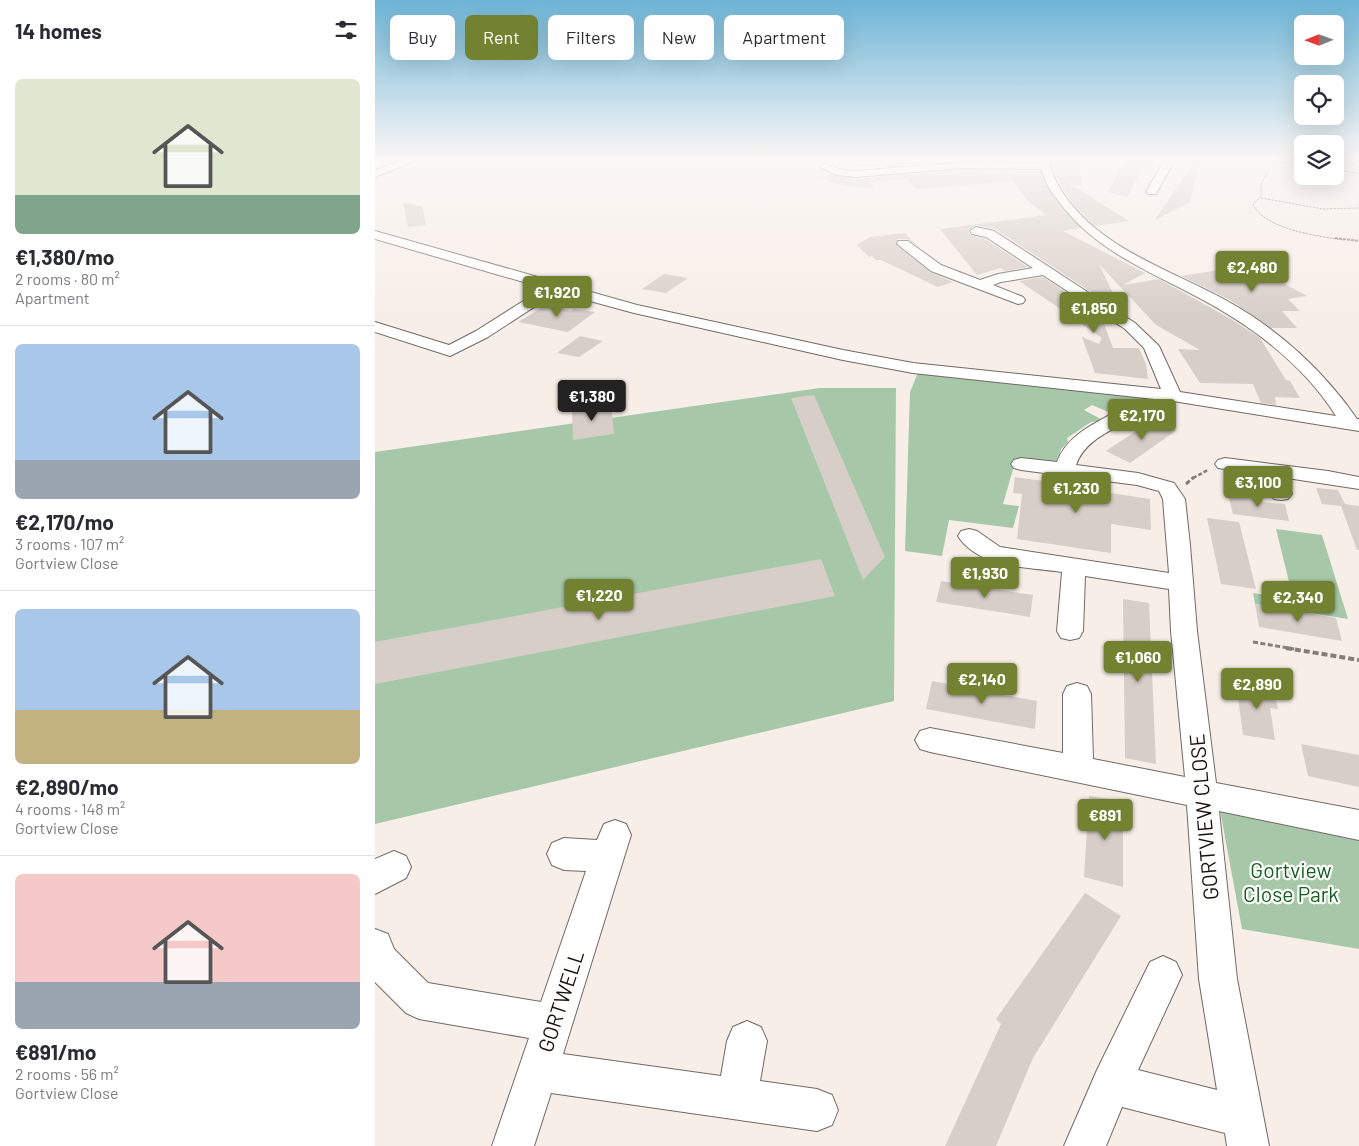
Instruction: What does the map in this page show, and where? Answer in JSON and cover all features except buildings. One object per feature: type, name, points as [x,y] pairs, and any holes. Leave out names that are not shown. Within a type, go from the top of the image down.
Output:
[{"type":"street","points":[[1076,210],[1101,228],[1123,253],[1237,313],[1282,347],[1321,385],[1355,424]]},
{"type":"street","points":[[1091,215],[1098,221],[1101,228]]},
{"type":"street","points":[[976,231],[990,234],[1130,326],[1151,346],[1173,396]]},
{"type":"street","points":[[375,235],[634,309],[843,355],[913,368],[1173,396],[1355,424]]},
{"type":"street","points":[[900,247],[936,268],[1018,300]]},
{"type":"street","points":[[979,286],[998,278],[1046,270]]},
{"type":"street","points":[[375,327],[450,351],[482,334],[555,286]]},
{"type":"street","points":[[1064,470],[1068,456],[1080,440],[1119,418],[1094,411]]},
{"type":"street","name":"GORTVIEW CLOSE","points":[[1021,464],[1138,479],[1167,487],[1174,499],[1179,545],[1184,631],[1202,794],[1218,979],[1245,1131]]},
{"type":"street","points":[[1220,467],[1275,470],[1359,483]]},
{"type":"street","points":[[1275,470],[1281,494]]},
{"type":"street","points":[[969,536],[994,554],[1181,584]]},
{"type":"street","points":[[1071,631],[1074,567]]},
{"type":"street","points":[[1077,694],[1078,769]]},
{"type":"street","points":[[931,740],[1359,826]]},
{"type":"street","name":"GORTWELL","points":[[513,1146],[611,845],[564,854]]},
{"type":"street","points":[[375,947],[381,961],[419,1000],[553,1023]]},
{"type":"street","points":[[1085,1146],[1111,1084],[1163,975]]},
{"type":"street","points":[[737,1099],[747,1041]]},
{"type":"street","points":[[537,1071],[817,1110]]},
{"type":"street","points":[[1111,1084],[1245,1131]]},
{"type":"path","points":[[1254,210],[1268,220],[1326,238],[1359,241]]},
{"type":"path","points":[[1185,485],[1195,475],[1220,467]]},
{"type":"path","points":[[1253,642],[1359,660]]},
{"type":"green space","points":[[919,370],[1162,399],[1133,413],[1120,411],[1113,414],[1092,405],[1084,410],[1099,418],[1100,421],[1091,422],[1067,438],[1068,442],[1061,449],[1058,461],[1016,459],[1003,504],[1019,506],[1013,528],[949,520],[942,556],[905,551],[910,392]]},
{"type":"green space","points":[[820,388],[896,388],[894,701],[375,824],[375,452]]},
{"type":"green space","points":[[1276,529],[1322,535],[1348,619],[1255,604],[1253,593],[1293,598]]},
{"type":"green space","name":"Gortview Close Park","points":[[1220,810],[1359,838],[1359,949],[1242,929]]}]
